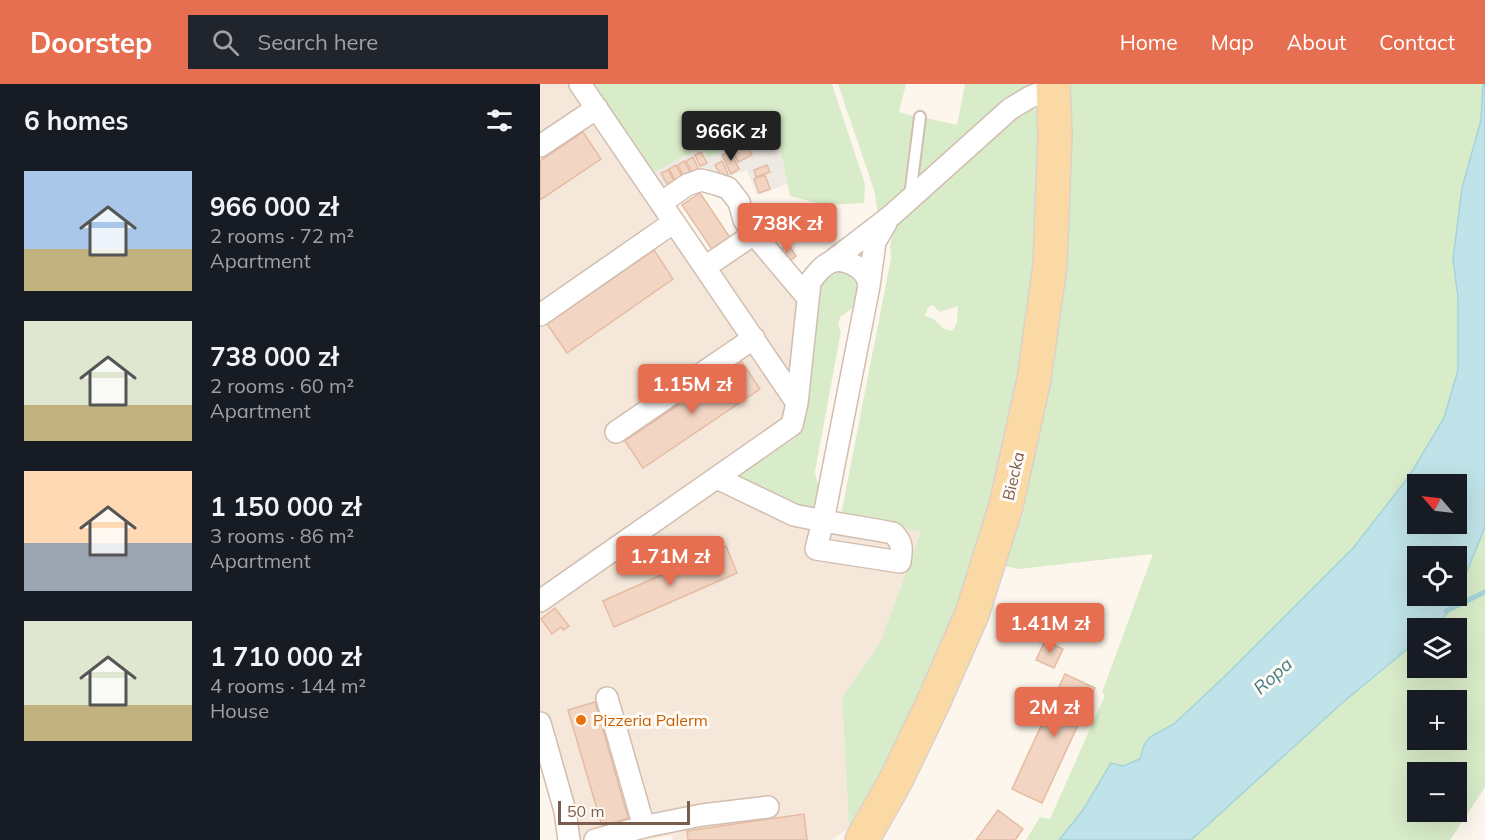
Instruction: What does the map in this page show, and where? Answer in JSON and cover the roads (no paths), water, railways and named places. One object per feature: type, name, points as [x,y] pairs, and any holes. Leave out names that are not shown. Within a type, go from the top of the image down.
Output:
[{"type":"main road","name":"Biecka","points":[[862,840],[896,780],[929,713],[972,614],[1006,506],[1034,379],[1050,265],[1055,134],[1053,86]]},
{"type":"street","points":[[580,84],[797,403]]},
{"type":"street","points":[[717,478],[790,514],[823,521],[876,243],[885,223],[1010,109],[1053,86]]},
{"type":"street","points":[[540,147],[597,108]]},
{"type":"street","points":[[661,203],[687,185],[701,180],[728,188],[739,202],[744,220],[754,234],[808,298]]},
{"type":"street","points":[[540,601],[792,425],[797,403],[810,282],[820,270],[892,216]]},
{"type":"street","points":[[540,315],[674,222]]},
{"type":"street","points":[[705,267],[754,234]]},
{"type":"street","points":[[832,261],[844,261],[856,266],[866,276],[869,286]]},
{"type":"street","points":[[616,432],[754,338]]},
{"type":"street","points":[[607,698],[644,827]]},
{"type":"street","points":[[540,723],[565,811],[570,840]]},
{"type":"street","points":[[596,840],[702,815],[768,807]]},
{"type":"lane","points":[[910,200],[920,117]]},
{"type":"water","name":"Ropa","points":[[1483,84],[1485,84],[1485,527],[1467,571],[1467,546],[1407,546],[1407,606],[1452,606],[1444,618],[1407,618],[1407,649],[1341,704],[1191,840],[1059,840],[1083,810],[1111,763],[1123,766],[1140,759],[1144,745],[1150,737],[1174,724],[1354,547],[1407,479],[1407,534],[1467,534],[1467,474],[1411,474],[1444,418],[1458,370],[1458,297],[1453,259],[1462,188],[1481,120]]},
{"type":"waterway","points":[[1446,611],[1485,592]]},
{"type":"place","name":"Pizzeria Palerm","points":[[581,720]]}]
